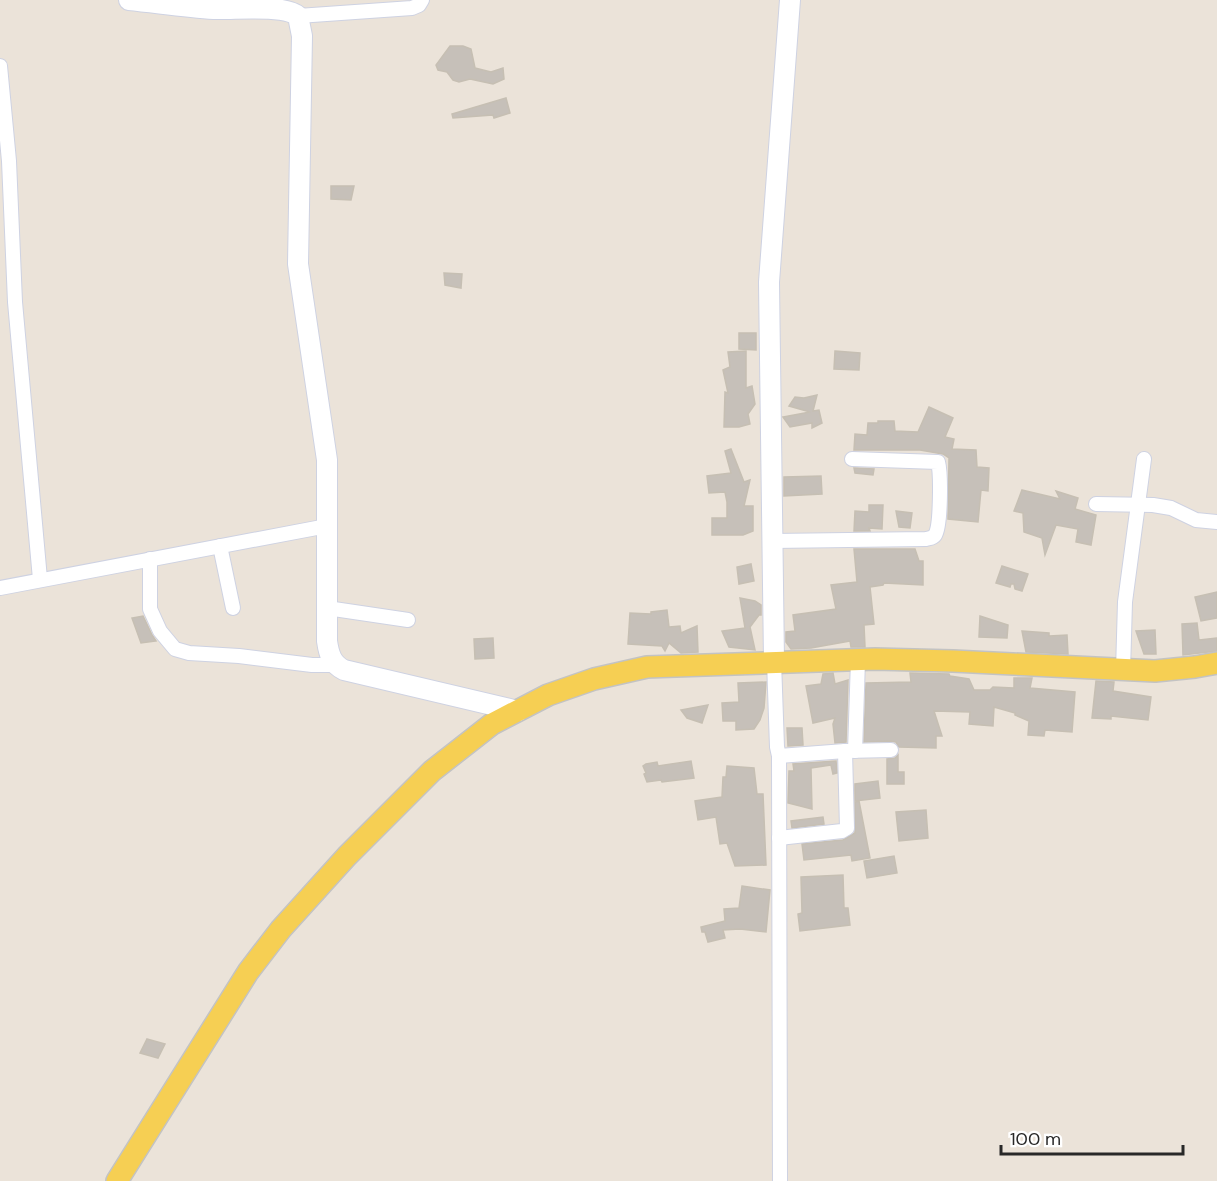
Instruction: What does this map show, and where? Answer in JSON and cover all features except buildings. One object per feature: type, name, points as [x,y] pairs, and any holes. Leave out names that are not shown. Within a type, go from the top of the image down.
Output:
[{"type":"main road","points":[[117,1181],[248,972],[281,929],[347,856],[432,771],[492,724],[548,695],[571,686],[641,668],[774,661],[954,661],[1123,670],[1173,670],[1217,663]]},
{"type":"street","points":[[129,0],[214,9],[279,10],[292,12],[298,16],[412,8],[419,5],[422,0]]},
{"type":"street","points":[[780,1181],[779,756],[774,661],[769,282],[790,0]]},
{"type":"street","points":[[298,16],[302,46],[298,264],[327,460],[329,653],[336,665],[344,670],[518,711]]},
{"type":"street","points":[[0,66],[9,161],[15,302],[40,579]]},
{"type":"street","points":[[772,541],[926,539],[933,537],[937,531],[940,495],[938,462],[852,459]]},
{"type":"street","points":[[1123,670],[1125,602],[1144,459]]},
{"type":"street","points":[[1095,504],[1171,508],[1196,520],[1217,522]]},
{"type":"street","points":[[0,588],[327,526]]},
{"type":"street","points":[[220,546],[233,608]]},
{"type":"street","points":[[150,559],[150,609],[160,631],[175,649],[189,653],[239,656],[312,665],[336,665]]},
{"type":"street","points":[[327,608],[408,621]]},
{"type":"street","points":[[779,838],[842,831],[847,828],[850,751],[858,660]]},
{"type":"street","points":[[779,756],[891,750]]}]
